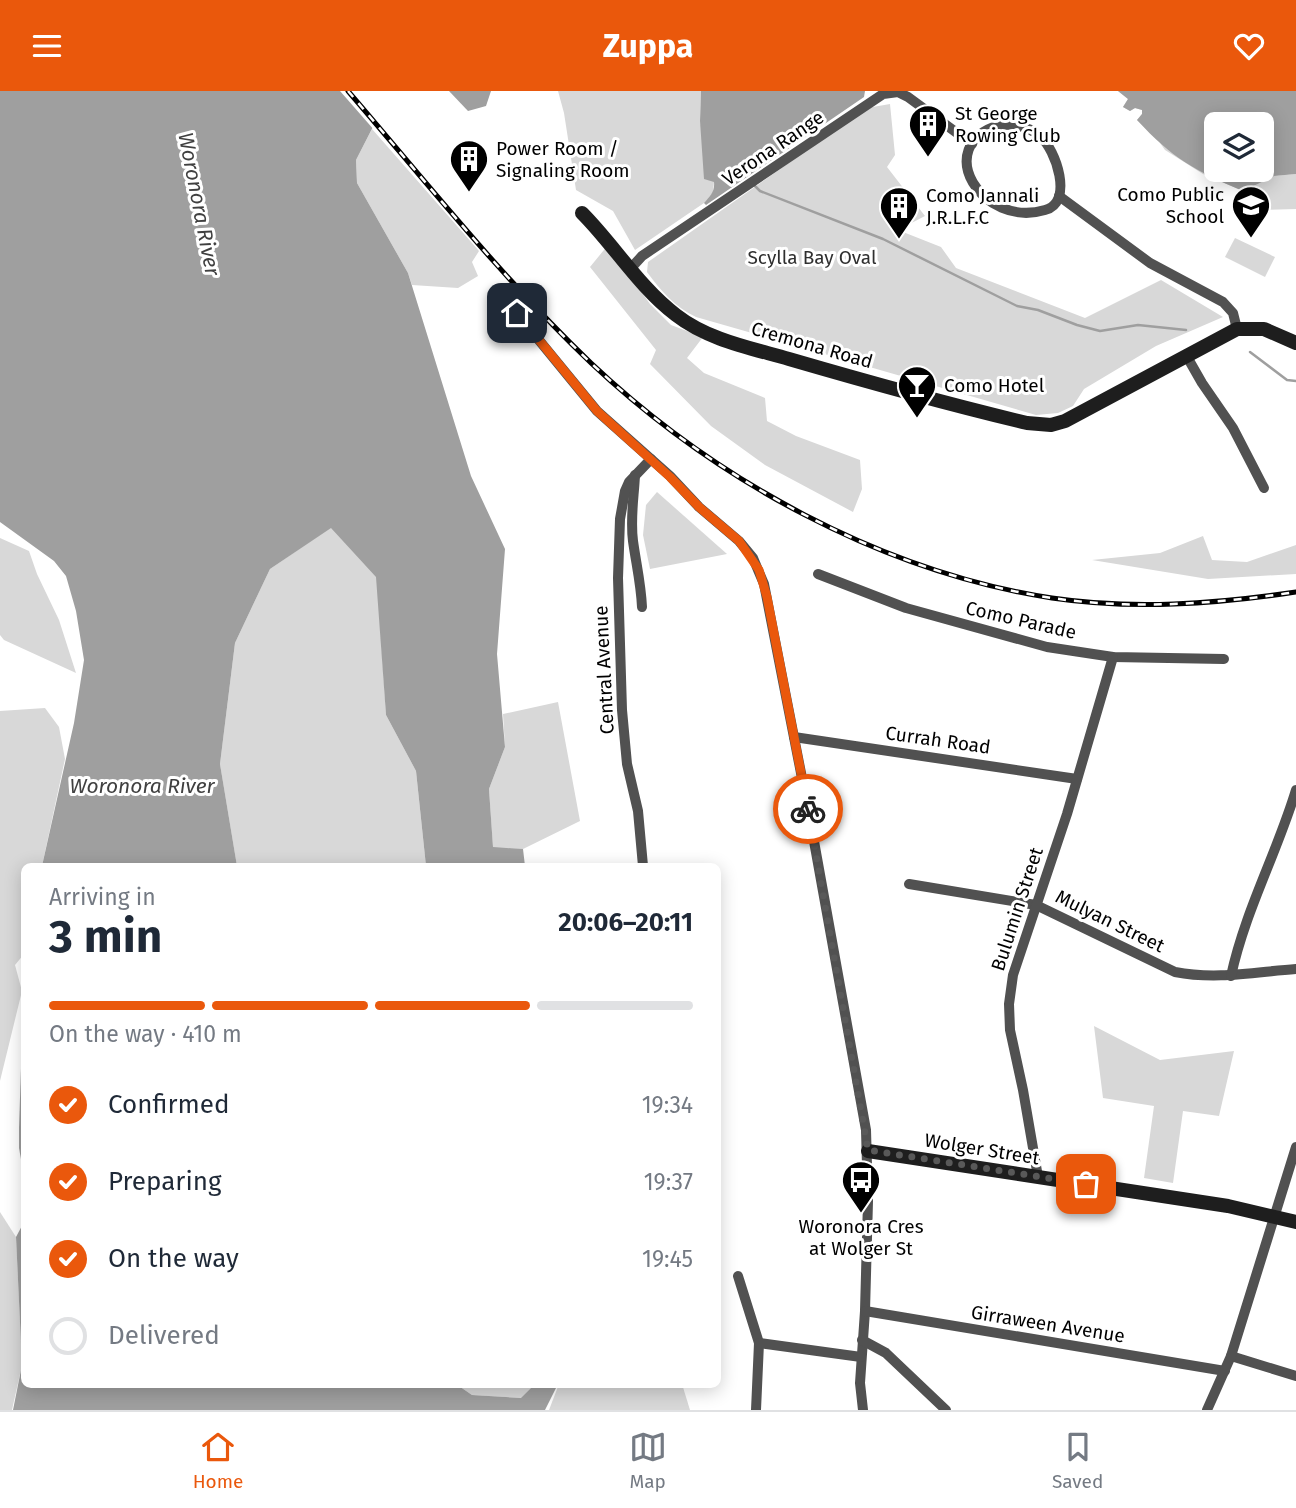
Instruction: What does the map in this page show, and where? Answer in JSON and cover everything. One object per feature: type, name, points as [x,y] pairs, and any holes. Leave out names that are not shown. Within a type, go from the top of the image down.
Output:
[{"type":"street","name":"Verona Range","points":[[631,268],[642,256],[888,92],[898,92],[908,97],[972,144]]},
{"type":"street","points":[[999,125],[1015,125],[1033,131],[1053,152],[1060,179],[1059,196],[1052,207],[1035,212],[992,205],[977,192],[970,176],[967,159],[972,144],[983,132],[999,125]]},
{"type":"street","points":[[1059,196],[1150,263],[1230,307],[1237,329],[1264,329],[1296,343]]},
{"type":"street","name":"Cremona Road","points":[[582,213],[676,316],[708,333],[817,367],[1027,423],[1051,425],[1065,421],[1237,329]]},
{"type":"street","points":[[506,300],[597,411],[739,541],[759,570],[767,597],[794,737],[868,1150],[865,1311],[860,1383],[863,1410]]},
{"type":"street","points":[[1186,355],[1233,428],[1264,488]]},
{"type":"street","name":"Central Avenue","points":[[643,863],[638,811],[627,764],[624,736],[618,554],[622,500],[629,482],[651,459]]},
{"type":"street","points":[[635,475],[632,521],[642,607]]},
{"type":"street","name":"Como Parade","points":[[818,574],[906,608],[1047,647],[1113,657],[1224,659]]},
{"type":"street","name":"Bulumin Street","points":[[1038,1177],[1010,1030],[1009,1004],[1013,975],[1077,779],[1113,657]]},
{"type":"street","name":"Currah Road","points":[[794,737],[1077,779]]},
{"type":"street","points":[[1231,975],[1239,941],[1276,850],[1296,790]]},
{"type":"street","name":"Mulyan Street","points":[[909,884],[1036,905],[1175,972],[1199,977],[1296,969]]},
{"type":"street","points":[[1207,1410],[1231,1356],[1296,1147]]},
{"type":"street","name":"Wolger Street","points":[[868,1150],[1228,1206],[1296,1222]]},
{"type":"street","points":[[738,1276],[759,1343],[756,1410]]},
{"type":"street","name":"Girraween Avenue","points":[[865,1311],[1225,1371]]},
{"type":"street","points":[[862,1339],[897,1362],[946,1410]]},
{"type":"street","points":[[759,1343],[861,1357]]},
{"type":"street","points":[[1231,1356],[1296,1376]]},
{"type":"green space","points":[[558,91],[701,91],[700,121],[714,182],[713,193],[704,203],[635,250],[613,211],[576,190]]},
{"type":"green space","points":[[1118,91],[1129,91],[1204,159],[1204,174],[1165,150],[1137,120],[1142,110],[1135,108],[1130,111],[1123,107],[1128,99]]},
{"type":"green space","name":"Scylla Bay Oval","points":[[890,104],[895,155],[887,167],[925,216],[898,230],[941,247],[956,268],[1085,318],[1161,280],[1223,317],[1156,346],[1084,389],[1073,406],[1058,413],[1036,415],[696,317],[669,298],[647,272],[648,262],[867,108]]},
{"type":"green space","points":[[372,129],[479,251],[472,262],[478,276],[458,288],[412,285],[408,273],[357,183],[356,160]]},
{"type":"green space","points":[[1296,174],[1296,209],[1265,210],[1243,191],[1222,182],[1274,182],[1274,176]]},
{"type":"green space","points":[[1235,238],[1275,257],[1265,277],[1225,257]]},
{"type":"green space","points":[[608,245],[650,304],[671,325],[703,337],[687,358],[704,373],[765,398],[767,421],[796,436],[860,460],[862,489],[853,512],[765,465],[711,426],[650,364],[656,350],[590,267]]},
{"type":"green space","points":[[657,492],[727,554],[650,569],[643,535],[646,505]]},
{"type":"green space","points":[[331,527],[377,577],[386,715],[416,771],[426,863],[236,863],[220,764],[235,643],[270,569]]},
{"type":"green space","points":[[1203,536],[1212,560],[1247,562],[1296,545],[1296,574],[1208,579],[1092,560],[1160,553]]},
{"type":"green space","points":[[0,538],[29,551],[59,620],[76,673],[4,640],[0,635]]},
{"type":"green space","points":[[558,702],[580,821],[523,849],[493,848],[489,789],[505,747],[503,714]]},
{"type":"green space","points":[[45,708],[59,727],[65,759],[43,863],[21,863],[21,958],[15,965],[21,995],[0,1081],[0,711]]},
{"type":"green space","points":[[1094,1026],[1160,1060],[1234,1051],[1219,1116],[1183,1111],[1173,1183],[1144,1178],[1154,1106],[1103,1098]]},
{"type":"green space","points":[[0,1212],[16,1237],[21,1370],[12,1410],[0,1410]]},
{"type":"green space","points":[[462,1388],[531,1388],[522,1398],[472,1395]]},
{"type":"green space","points":[[557,1388],[683,1388],[690,1410],[549,1410]]},
{"type":"water","name":"Woronora River","points":[[0,91],[360,91],[377,119],[356,160],[357,183],[408,273],[471,476],[505,549],[497,654],[505,747],[489,789],[493,847],[523,849],[525,863],[426,863],[416,771],[386,715],[376,577],[331,528],[270,569],[235,643],[220,764],[236,863],[43,863],[74,723],[84,660],[76,611],[66,576],[54,561],[0,522]]},
{"type":"water","points":[[449,91],[491,91],[486,106],[468,111]]},
{"type":"water","points":[[701,91],[865,91],[864,97],[706,205],[704,203],[713,191],[714,182],[704,179]]},
{"type":"water","points":[[1118,91],[1296,91],[1296,174],[1274,176],[1274,112],[1204,112],[1204,173],[1173,154],[1137,120],[1142,110],[1135,108],[1130,111],[1123,107],[1128,99]]},
{"type":"water","points":[[1222,182],[1262,182],[1243,191]]},
{"type":"water","points":[[21,1068],[21,1159],[19,1128]]},
{"type":"water","points":[[21,1228],[21,1344],[16,1237]]},
{"type":"water","points":[[21,1370],[21,1388],[462,1388],[472,1395],[521,1398],[531,1388],[556,1388],[545,1410],[13,1410]]},
{"type":"pier","points":[[340,91],[361,91],[371,102],[380,118],[375,131]]},
{"type":"waterway","points":[[753,184],[760,191],[883,239],[1017,306],[1038,310],[1100,331],[1138,325],[1186,330]]},
{"type":"waterway","points":[[1250,352],[1287,380],[1296,381]]},
{"type":"railway","points":[[348,91],[496,264],[591,363],[639,406],[691,445],[804,515],[864,543],[926,567],[988,585],[1052,598],[1143,605],[1235,600],[1296,592]]},
{"type":"way so far","points":[[808,809],[868,1150],[1086,1184]]},
{"type":"place","name":"St George Rowing Club","points":[[928,158]]},
{"type":"place","name":"Power Room / Signaling Room","points":[[469,193]]},
{"type":"place","name":"Como Public School","points":[[1251,239]]},
{"type":"place","name":"Como Jannali J.R.L.F.C","points":[[899,240]]},
{"type":"place","name":"Como Hotel","points":[[917,419]]},
{"type":"place","name":"Woronora Cres at Wolger St","points":[[861,1214]]},
{"type":"route","points":[[517,313],[597,411],[739,541],[753,558],[767,597],[808,809]]}]
